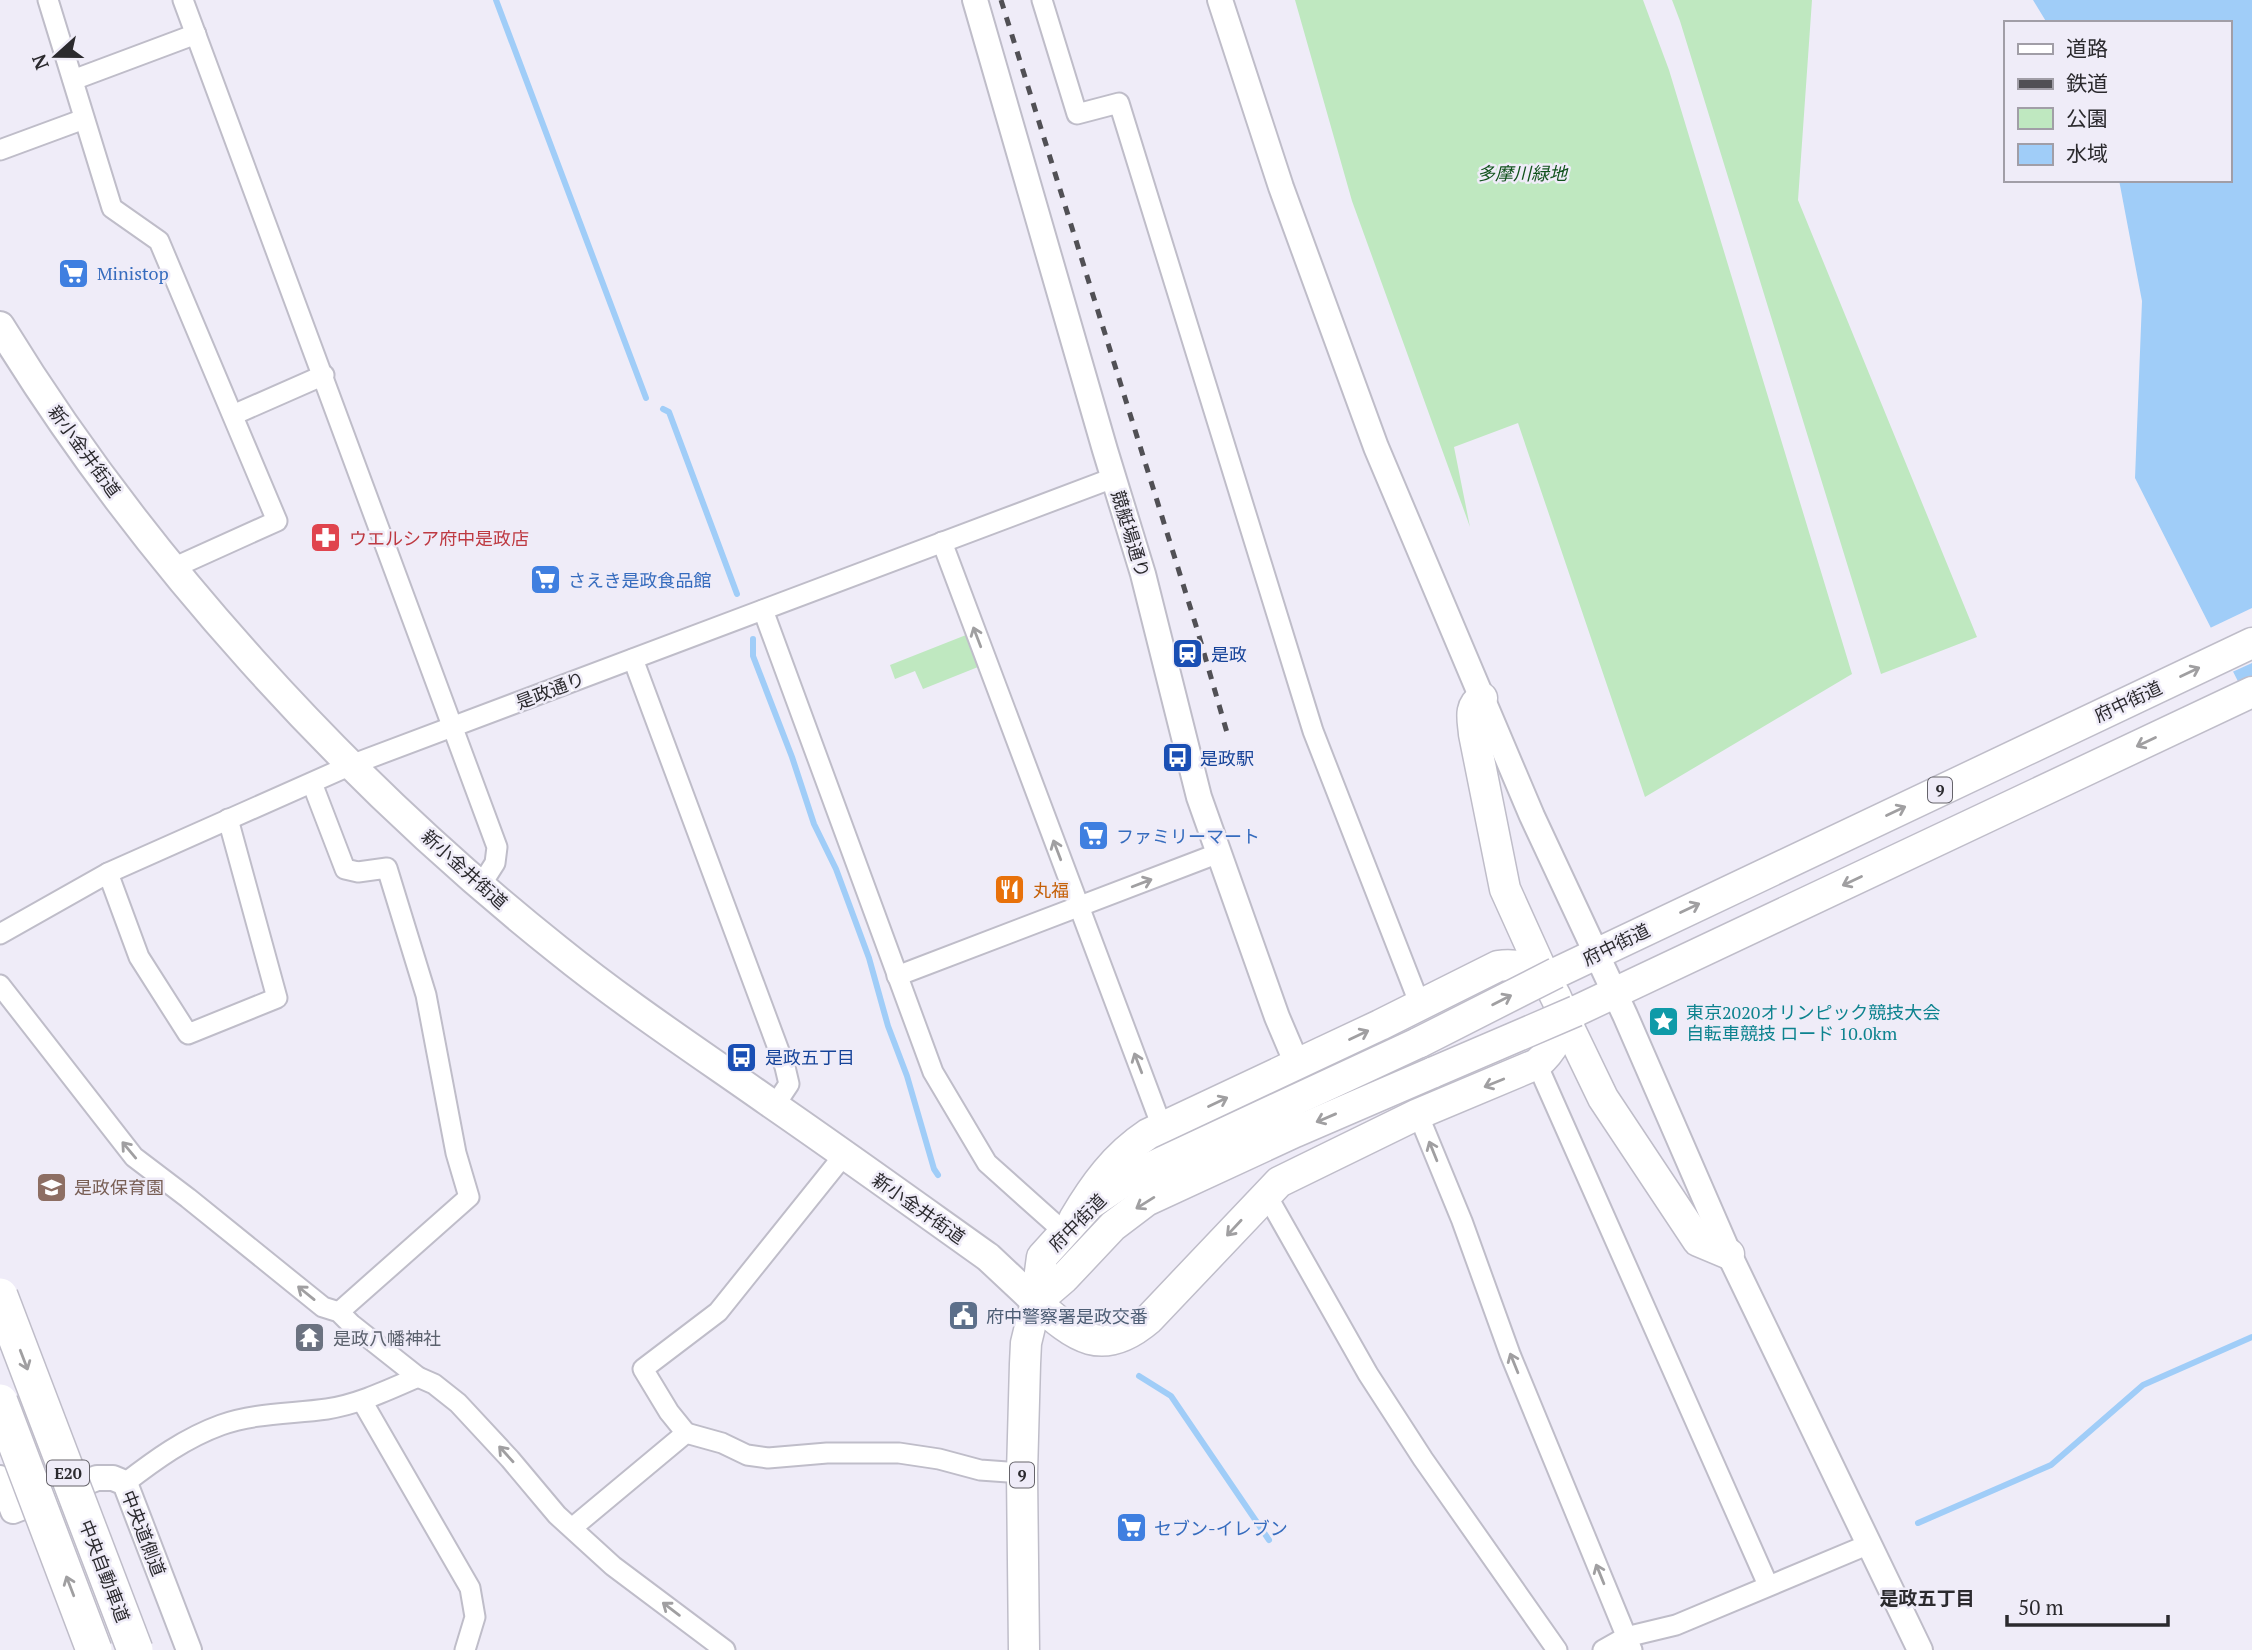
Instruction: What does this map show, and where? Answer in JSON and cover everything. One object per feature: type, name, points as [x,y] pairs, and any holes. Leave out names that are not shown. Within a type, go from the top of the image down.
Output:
[{"type":"highway","name":"中央自動車道","points":[[0,1296],[135,1650]]},
{"type":"highway","name":"E20","points":[[0,1402],[94,1650]]},
{"type":"main road","name":"新小金井街道","points":[[0,326],[57,414],[173,568],[255,662],[351,765],[481,886],[557,950],[988,1257],[1036,1302]]},
{"type":"main road","name":"府中街道","points":[[1024,1650],[1022,1473],[1026,1343],[1036,1302],[1042,1257],[1090,1203],[1130,1177],[1420,1042],[1629,937],[2252,643]]},
{"type":"main road","name":"府中街道","points":[[1036,1302],[1064,1278],[1113,1226],[1146,1201],[1295,1132],[1616,993],[2252,692]]},
{"type":"main road","points":[[1482,698],[1472,709],[1474,734],[1505,890],[1569,1012],[1603,1098],[1698,1241],[1729,1254]]},
{"type":"main road","points":[[1497,965],[1510,949],[1520,922]]},
{"type":"main road","points":[[1068,1225],[1103,1174],[1119,1157],[1135,1143],[1162,1127],[1420,1005],[1497,965],[1522,966],[1551,978]]},
{"type":"main road","points":[[1544,1056],[1569,1012]]},
{"type":"main road","points":[[1036,1302],[1061,1325],[1079,1335],[1106,1341],[1128,1336],[1149,1319],[1279,1182],[1544,1056],[1570,1053],[1590,1069]]},
{"type":"street","points":[[48,0],[112,208],[159,241],[277,521],[173,568]]},
{"type":"street","points":[[183,0],[497,847],[495,863],[481,886]]},
{"type":"street","name":"競艇場通り","points":[[975,0],[1113,478],[1149,592],[1194,778],[1277,1017],[1297,1064]]},
{"type":"street","points":[[1042,0],[1077,114],[1119,103],[1313,731],[1420,1005]]},
{"type":"street","points":[[1220,0],[1281,187],[1376,447],[1532,816],[1616,993],[1729,1254],[1867,1545],[1920,1650]]},
{"type":"street","points":[[73,80],[196,34]]},
{"type":"street","points":[[0,150],[84,119]]},
{"type":"street","points":[[233,415],[324,375]]},
{"type":"street","name":"是政通り","points":[[0,934],[108,873],[351,765],[1113,478]]},
{"type":"street","points":[[942,542],[1162,1127]]},
{"type":"street","points":[[763,610],[933,1072],[987,1163],[1068,1225]]},
{"type":"street","points":[[633,659],[785,1066],[789,1084],[775,1105]]},
{"type":"street","points":[[312,783],[345,869],[358,872],[387,868],[426,995],[456,1153],[469,1197],[339,1312]]},
{"type":"street","points":[[108,873],[139,957],[188,1034],[277,998],[228,819]]},
{"type":"street","points":[[897,976],[1219,853]]},
{"type":"street","points":[[0,985],[134,1157],[323,1307],[339,1312],[418,1377],[434,1384],[458,1403],[510,1459],[542,1500],[613,1566],[725,1650]]},
{"type":"street","points":[[1544,1056],[1768,1585]]},
{"type":"street","points":[[1418,1114],[1462,1221],[1510,1354],[1629,1643]]},
{"type":"street","points":[[844,1155],[718,1312],[643,1369],[668,1412],[686,1433],[722,1443],[747,1455],[768,1458],[827,1453],[899,1453],[939,1459],[980,1470],[1022,1473]]},
{"type":"street","points":[[1266,1194],[1368,1374],[1423,1459],[1557,1650]]},
{"type":"street","points":[[125,1483],[174,1447],[221,1425],[258,1415],[317,1410],[362,1401],[418,1377]]},
{"type":"street","points":[[362,1401],[470,1588],[475,1617],[466,1650]]},
{"type":"street","points":[[572,1528],[686,1433]]},
{"type":"street","name":"中央道側道","points":[[0,1478],[6,1514],[97,1478],[113,1478],[125,1483],[189,1650]]},
{"type":"street","points":[[1603,1650],[1676,1625],[1867,1545]]},
{"type":"green space","name":"多摩川緑地","points":[[1295,0],[1643,0],[1669,70],[1852,674],[1645,797],[1518,423],[1454,447],[1470,527],[1352,201]]},
{"type":"green space","points":[[1672,0],[1812,0],[1798,200],[1977,637],[1881,674]]},
{"type":"green space","points":[[966,635],[978,667],[923,689],[915,671],[895,679],[890,665]]},
{"type":"water","points":[[2033,0],[2252,0],[2252,709],[2135,478],[2142,301],[2119,182],[2231,182],[2231,21],[2046,21]]},
{"type":"pier","points":[[2252,608],[2252,663],[2230,673],[2208,629]]},
{"type":"waterway","points":[[496,0],[646,398]]},
{"type":"waterway","points":[[663,409],[669,412],[737,594]]},
{"type":"waterway","points":[[753,639],[753,656],[792,757],[814,824],[836,869],[869,958],[888,1026],[907,1076],[938,1175]]},
{"type":"waterway","points":[[1918,1523],[2051,1465],[2143,1385],[2252,1337]]},
{"type":"waterway","points":[[1139,1376],[1171,1396],[1269,1540]]},
{"type":"railway","points":[[1001,0],[1228,736]]},
{"type":"place","name":"Ministop","points":[[74,273]]},
{"type":"place","name":"ウエルシア府中是政店","points":[[326,538]]},
{"type":"place","name":"さえき是政食品館","points":[[545,580]]},
{"type":"place","name":"是政","points":[[1188,654]]},
{"type":"place","name":"是政駅","points":[[1177,758]]},
{"type":"place","name":"ファミリーマート","points":[[1093,836]]},
{"type":"place","name":"丸福","points":[[1010,890]]},
{"type":"place","name":"東京2020オリンピック競技大会 自転車競技 ロード 10.0km","points":[[1663,1022]]},
{"type":"place","name":"是政五丁目","points":[[742,1057]]},
{"type":"place","name":"是政保育園","points":[[51,1187]]},
{"type":"place","name":"府中警察署是政交番","points":[[963,1316]]},
{"type":"place","name":"是政八幡神社","points":[[310,1338]]},
{"type":"place","name":"セブン-イレブン","points":[[1131,1528]]},
{"type":"district","name":"是政五丁目","points":[[1927,1597]]}]
